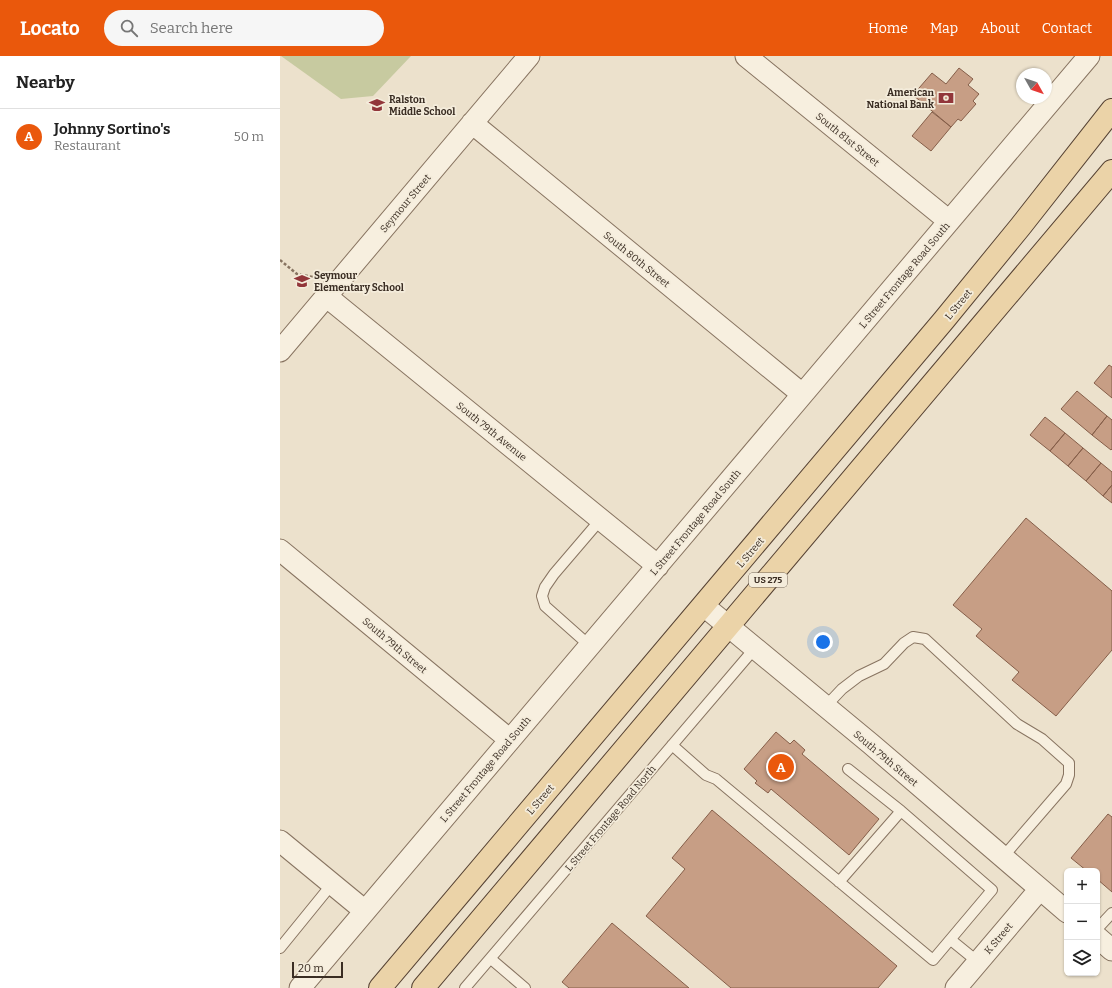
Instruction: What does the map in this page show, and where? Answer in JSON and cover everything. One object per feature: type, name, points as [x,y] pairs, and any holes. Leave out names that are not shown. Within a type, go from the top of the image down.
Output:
[{"type":"main road","name":"L Street","points":[[380,988],[963,298],[1112,110]]},
{"type":"main road","name":"US 275","points":[[423,988],[1112,171]]},
{"type":"street","name":"Seymour Street","points":[[280,351],[325,287],[472,124],[529,56]]},
{"type":"street","name":"South 81st Street","points":[[746,56],[949,221]]},
{"type":"street","name":"L Street Frontage Road South","points":[[300,988],[1089,56]]},
{"type":"street","name":"South 80th Street","points":[[472,124],[802,394]]},
{"type":"street","name":"South 79th Avenue","points":[[325,287],[658,566]]},
{"type":"street","name":"South 79th Street","points":[[280,550],[510,740]]},
{"type":"street","name":"South 79th Street","points":[[704,606],[1064,909]]},
{"type":"street","points":[[280,841],[365,911]]},
{"type":"street","name":"K Street","points":[[956,988],[1040,889]]},
{"type":"street","points":[[1100,940],[1112,950]]},
{"type":"lane","points":[[590,646],[545,606],[542,596],[545,587],[554,574],[601,519]]},
{"type":"lane","points":[[825,707],[842,689],[859,676],[884,664],[904,643],[913,637],[925,639],[1018,724],[1042,739],[1069,763],[1069,775],[1066,784],[1003,857]]},
{"type":"lane","name":"L Street Frontage Road North","points":[[465,988],[755,648]]},
{"type":"lane","points":[[672,745],[706,775],[716,779],[933,960],[992,890],[901,811],[848,769]]},
{"type":"lane","points":[[839,882],[901,811]]},
{"type":"lane","points":[[280,948],[332,884]]},
{"type":"lane","points":[[1100,927],[1112,913]]},
{"type":"lane","points":[[950,940],[978,962]]},
{"type":"lane","points":[[490,959],[524,988]]},
{"type":"path","points":[[280,260],[297,274],[325,287]]},
{"type":"green space","points":[[281,56],[411,56],[373,96],[341,99]]},
{"type":"building","name":"American National Bank","points":[[959,68],[973,79],[968,85],[979,94],[973,101],[976,104],[961,121],[958,119],[951,127],[913,95],[932,73],[946,84]]},
{"type":"building","points":[[932,112],[951,127],[931,151],[912,136]]},
{"type":"building","points":[[1109,365],[1112,367],[1112,398],[1094,383]]},
{"type":"building","points":[[1077,391],[1107,416],[1092,435],[1061,409]]},
{"type":"building","points":[[1107,416],[1112,420],[1111,450],[1092,435]]},
{"type":"building","points":[[1045,417],[1065,433],[1050,451],[1030,435]]},
{"type":"building","points":[[1065,433],[1083,448],[1068,466],[1050,451]]},
{"type":"building","points":[[1083,448],[1101,463],[1086,481],[1068,466]]},
{"type":"building","points":[[1101,463],[1112,472],[1112,485],[1103,496],[1086,481]]},
{"type":"building","points":[[1112,485],[1112,503],[1103,496]]},
{"type":"building","points":[[1026,518],[1112,591],[1112,650],[1056,716],[1012,680],[1019,672],[976,636],[982,629],[953,605]]},
{"type":"building","points":[[776,732],[790,744],[794,740],[805,750],[802,754],[879,819],[849,855],[771,789],[768,793],[755,783],[757,781],[744,769]]},
{"type":"building","points":[[712,810],[897,966],[878,988],[731,988],[646,916],[685,869],[672,858]]},
{"type":"building","points":[[1108,814],[1112,817],[1112,892],[1100,882],[1100,868],[1083,868],[1071,858]]},
{"type":"building","points":[[612,923],[689,988],[569,988],[562,982]]},
{"type":"place","name":"American National Bank","points":[[946,98]]},
{"type":"place","name":"Ralston Middle School","points":[[377,105]]},
{"type":"place","name":"Seymour Elementary School","points":[[302,281]]},
{"type":"place","name":"Johnny Sortino's","points":[[781,767]]}]
